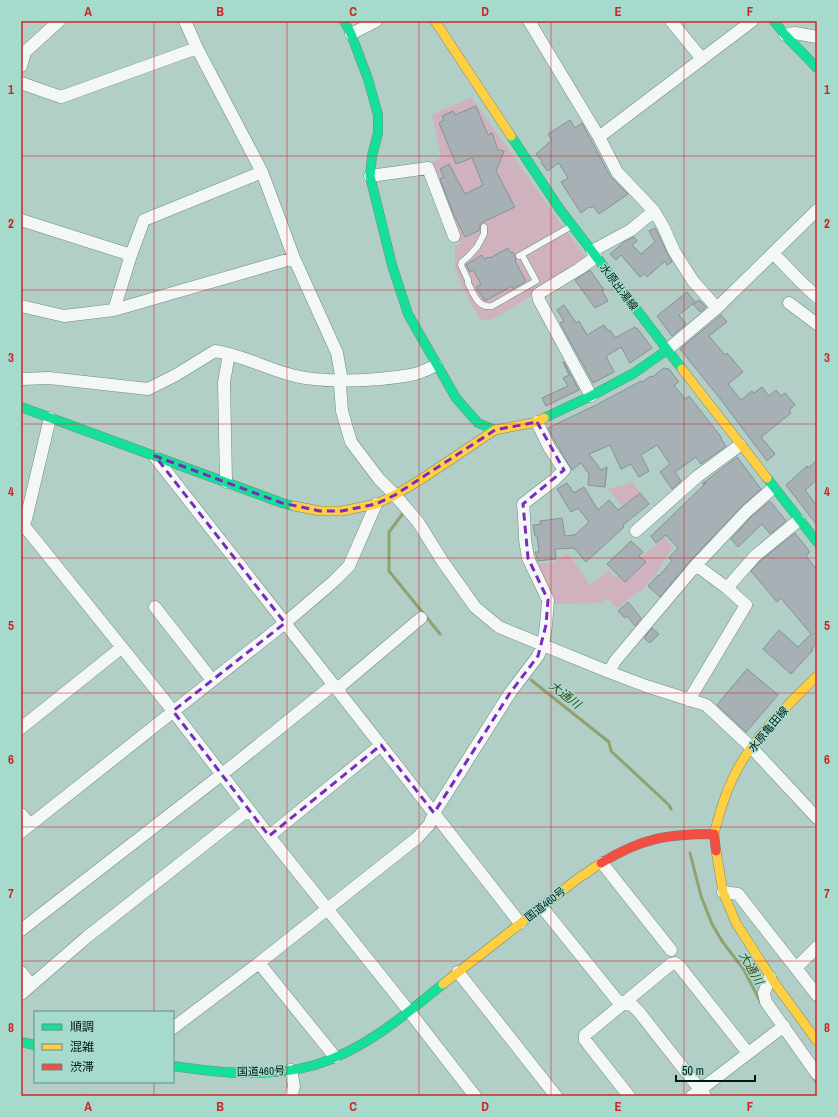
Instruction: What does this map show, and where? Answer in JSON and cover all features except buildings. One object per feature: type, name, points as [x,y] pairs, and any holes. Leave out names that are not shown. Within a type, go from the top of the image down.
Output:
[{"type":"main road","points":[[344,21],[351,34],[368,78],[378,115],[378,133],[372,156],[370,176],[381,228],[408,314],[456,398],[478,423],[495,430]]},
{"type":"main road","name":"水原出湯線","points":[[435,21],[572,226],[773,488],[816,540]]},
{"type":"main road","points":[[774,21],[785,35],[817,68]]},
{"type":"main road","points":[[21,407],[282,503],[320,511],[342,511],[376,504],[395,495],[495,430],[537,422],[634,373],[667,350]]},
{"type":"main road","name":"水原亀田線","points":[[714,834],[726,793],[736,772],[751,747],[791,702],[817,676]]},
{"type":"main road","name":"国道460号","points":[[174,1066],[240,1073],[292,1070],[335,1058],[374,1036],[409,1011],[576,880],[602,863],[635,844],[653,838],[675,834],[714,834]]},
{"type":"main road","points":[[714,834],[717,865],[723,892],[730,911],[740,930],[770,977],[817,1042]]},
{"type":"main road","points":[[21,1042],[34,1045]]},
{"type":"street","points":[[21,66],[25,52],[59,21]]},
{"type":"street","points":[[185,21],[197,48],[262,172],[294,258],[337,353],[342,381],[340,385],[342,411],[351,442],[379,479],[418,522],[443,562],[475,607],[499,627],[543,646],[646,686],[706,705],[751,747],[817,818]]},
{"type":"street","points":[[351,34],[376,21]]},
{"type":"street","points":[[529,21],[599,136],[618,172],[654,211],[663,226],[674,251],[693,281],[717,308]]},
{"type":"street","points":[[671,21],[702,59]]},
{"type":"street","points":[[599,136],[752,21]]},
{"type":"street","points":[[785,35],[795,33],[817,37]]},
{"type":"street","points":[[21,83],[61,97],[197,48]]},
{"type":"street","points":[[370,176],[428,168],[454,236]]},
{"type":"street","points":[[114,310],[131,255],[144,220],[262,172]]},
{"type":"street","points":[[667,350],[717,308],[817,210]]},
{"type":"street","points":[[591,396],[539,300],[538,294],[579,270],[594,254],[631,230],[654,211]]},
{"type":"street","points":[[21,220],[131,255]]},
{"type":"street","points":[[773,253],[817,296]]},
{"type":"street","points":[[21,306],[64,316],[114,310],[294,258]]},
{"type":"street","points":[[789,303],[817,324]]},
{"type":"street","points":[[21,379],[49,378],[148,389],[176,375],[215,351],[229,354],[289,374],[309,378],[342,381],[412,375],[436,365]]},
{"type":"street","points":[[226,482],[224,382],[229,354]]},
{"type":"street","points":[[50,418],[26,519],[21,522],[173,712],[248,810],[475,1096]]},
{"type":"street","points":[[174,1027],[259,963],[417,838],[429,825],[434,813],[510,692],[538,656],[543,646],[548,600],[528,558],[524,539],[523,504],[554,480],[564,470],[549,447],[537,422]]},
{"type":"street","points":[[636,531],[698,476],[740,445]]},
{"type":"street","points":[[155,456],[520,923]]},
{"type":"street","points":[[609,672],[615,661],[696,565],[747,511],[773,488]]},
{"type":"street","points":[[21,814],[26,829],[285,623],[334,581],[349,566],[376,504]]},
{"type":"street","points":[[727,588],[755,556],[799,520]]},
{"type":"street","points":[[689,700],[746,605],[727,588],[696,565]]},
{"type":"street","points":[[155,607],[212,680]]},
{"type":"street","points":[[21,930],[335,687],[421,618]]},
{"type":"street","points":[[21,728],[121,648]]},
{"type":"street","points":[[269,836],[381,745]]},
{"type":"street","points":[[21,994],[87,937],[248,810]]},
{"type":"street","points":[[602,863],[671,950]]},
{"type":"street","points":[[723,892],[738,894],[817,995]]},
{"type":"street","points":[[542,907],[616,999],[623,1004],[632,1005],[639,1012],[699,1094],[748,1053],[784,1026]]},
{"type":"street","points":[[796,968],[817,947]]},
{"type":"street","points":[[259,963],[335,1058]]},
{"type":"street","points":[[629,1096],[585,1040],[584,1035],[672,964],[675,963],[680,967],[748,1053]]},
{"type":"street","points":[[21,972],[31,985]]},
{"type":"street","points":[[458,972],[556,1096]]},
{"type":"street","points":[[770,977],[764,993],[766,1002],[817,1074]]},
{"type":"street","points":[[290,1096],[294,1086],[292,1070]]},
{"type":"lane","points":[[484,227],[484,234],[477,247],[462,262],[461,266],[480,305],[486,308],[536,281],[520,256],[572,226]]},
{"type":"path","points":[[78,1096],[94,1083]]},
{"type":"highlighted area","points":[[537,422],[564,470],[523,504],[528,558],[548,600],[546,625],[538,656],[510,693],[434,813],[381,745],[269,836],[173,711],[285,623],[155,456],[282,503],[320,511],[342,511],[376,504],[395,495],[495,430]]},
{"type":"shaded area","points":[[471,97],[587,259],[580,266],[489,320],[480,320],[463,289],[455,268],[455,246],[460,243],[430,164],[441,157],[432,115]]},
{"type":"shaded area","points":[[633,482],[640,493],[622,506],[608,489]]},
{"type":"shaded area","points":[[665,538],[673,547],[655,575],[643,589],[617,608],[607,598],[600,603],[554,604],[536,564],[554,562],[568,553],[590,585],[609,570],[615,578]]},
{"type":"waterway","name":"大通川","points":[[404,512],[389,532],[389,571],[440,634]]},
{"type":"waterway","name":"大通川","points":[[531,680],[609,742],[611,751],[669,805],[671,809]]},
{"type":"waterway","name":"大通川","points":[[690,853],[701,896],[712,924],[722,941],[744,970],[762,1005]]},
{"type":"waterway","name":"大通川","points":[[812,1076],[817,1083]]},
{"type":"traffic: fast","points":[[344,21],[351,34],[368,79],[378,115],[378,133],[372,156],[370,176],[392,265],[408,314],[456,398],[478,423],[495,430]]},
{"type":"traffic: fast","points":[[774,21],[785,35],[817,68]]},
{"type":"traffic: fast","points":[[511,136],[559,208],[682,369]]},
{"type":"traffic: fast","points":[[544,418],[591,396],[634,373],[667,350]]},
{"type":"traffic: fast","points":[[21,407],[282,503],[294,506]]},
{"type":"traffic: fast","points":[[767,478],[817,542]]},
{"type":"traffic: fast","points":[[174,1066],[208,1071],[262,1073],[280,1072],[315,1065],[367,1041],[414,1008],[443,984]]},
{"type":"traffic: fast","points":[[21,1042],[34,1045]]},
{"type":"traffic: slow","points":[[435,21],[511,136]]},
{"type":"traffic: slow","points":[[682,369],[767,478]]},
{"type":"traffic: slow","points":[[294,506],[320,511],[342,511],[376,504],[420,480],[495,430],[537,422],[544,418]]},
{"type":"traffic: slow","points":[[714,834],[726,794],[744,758],[769,725],[817,676]]},
{"type":"traffic: slow","points":[[716,851],[723,892],[736,923],[776,985],[817,1041]]},
{"type":"traffic: slow","points":[[443,984],[576,880],[601,863]]},
{"type":"traffic: jam","points":[[601,863],[629,848],[642,843],[655,839],[682,835],[714,834],[716,851]]}]
